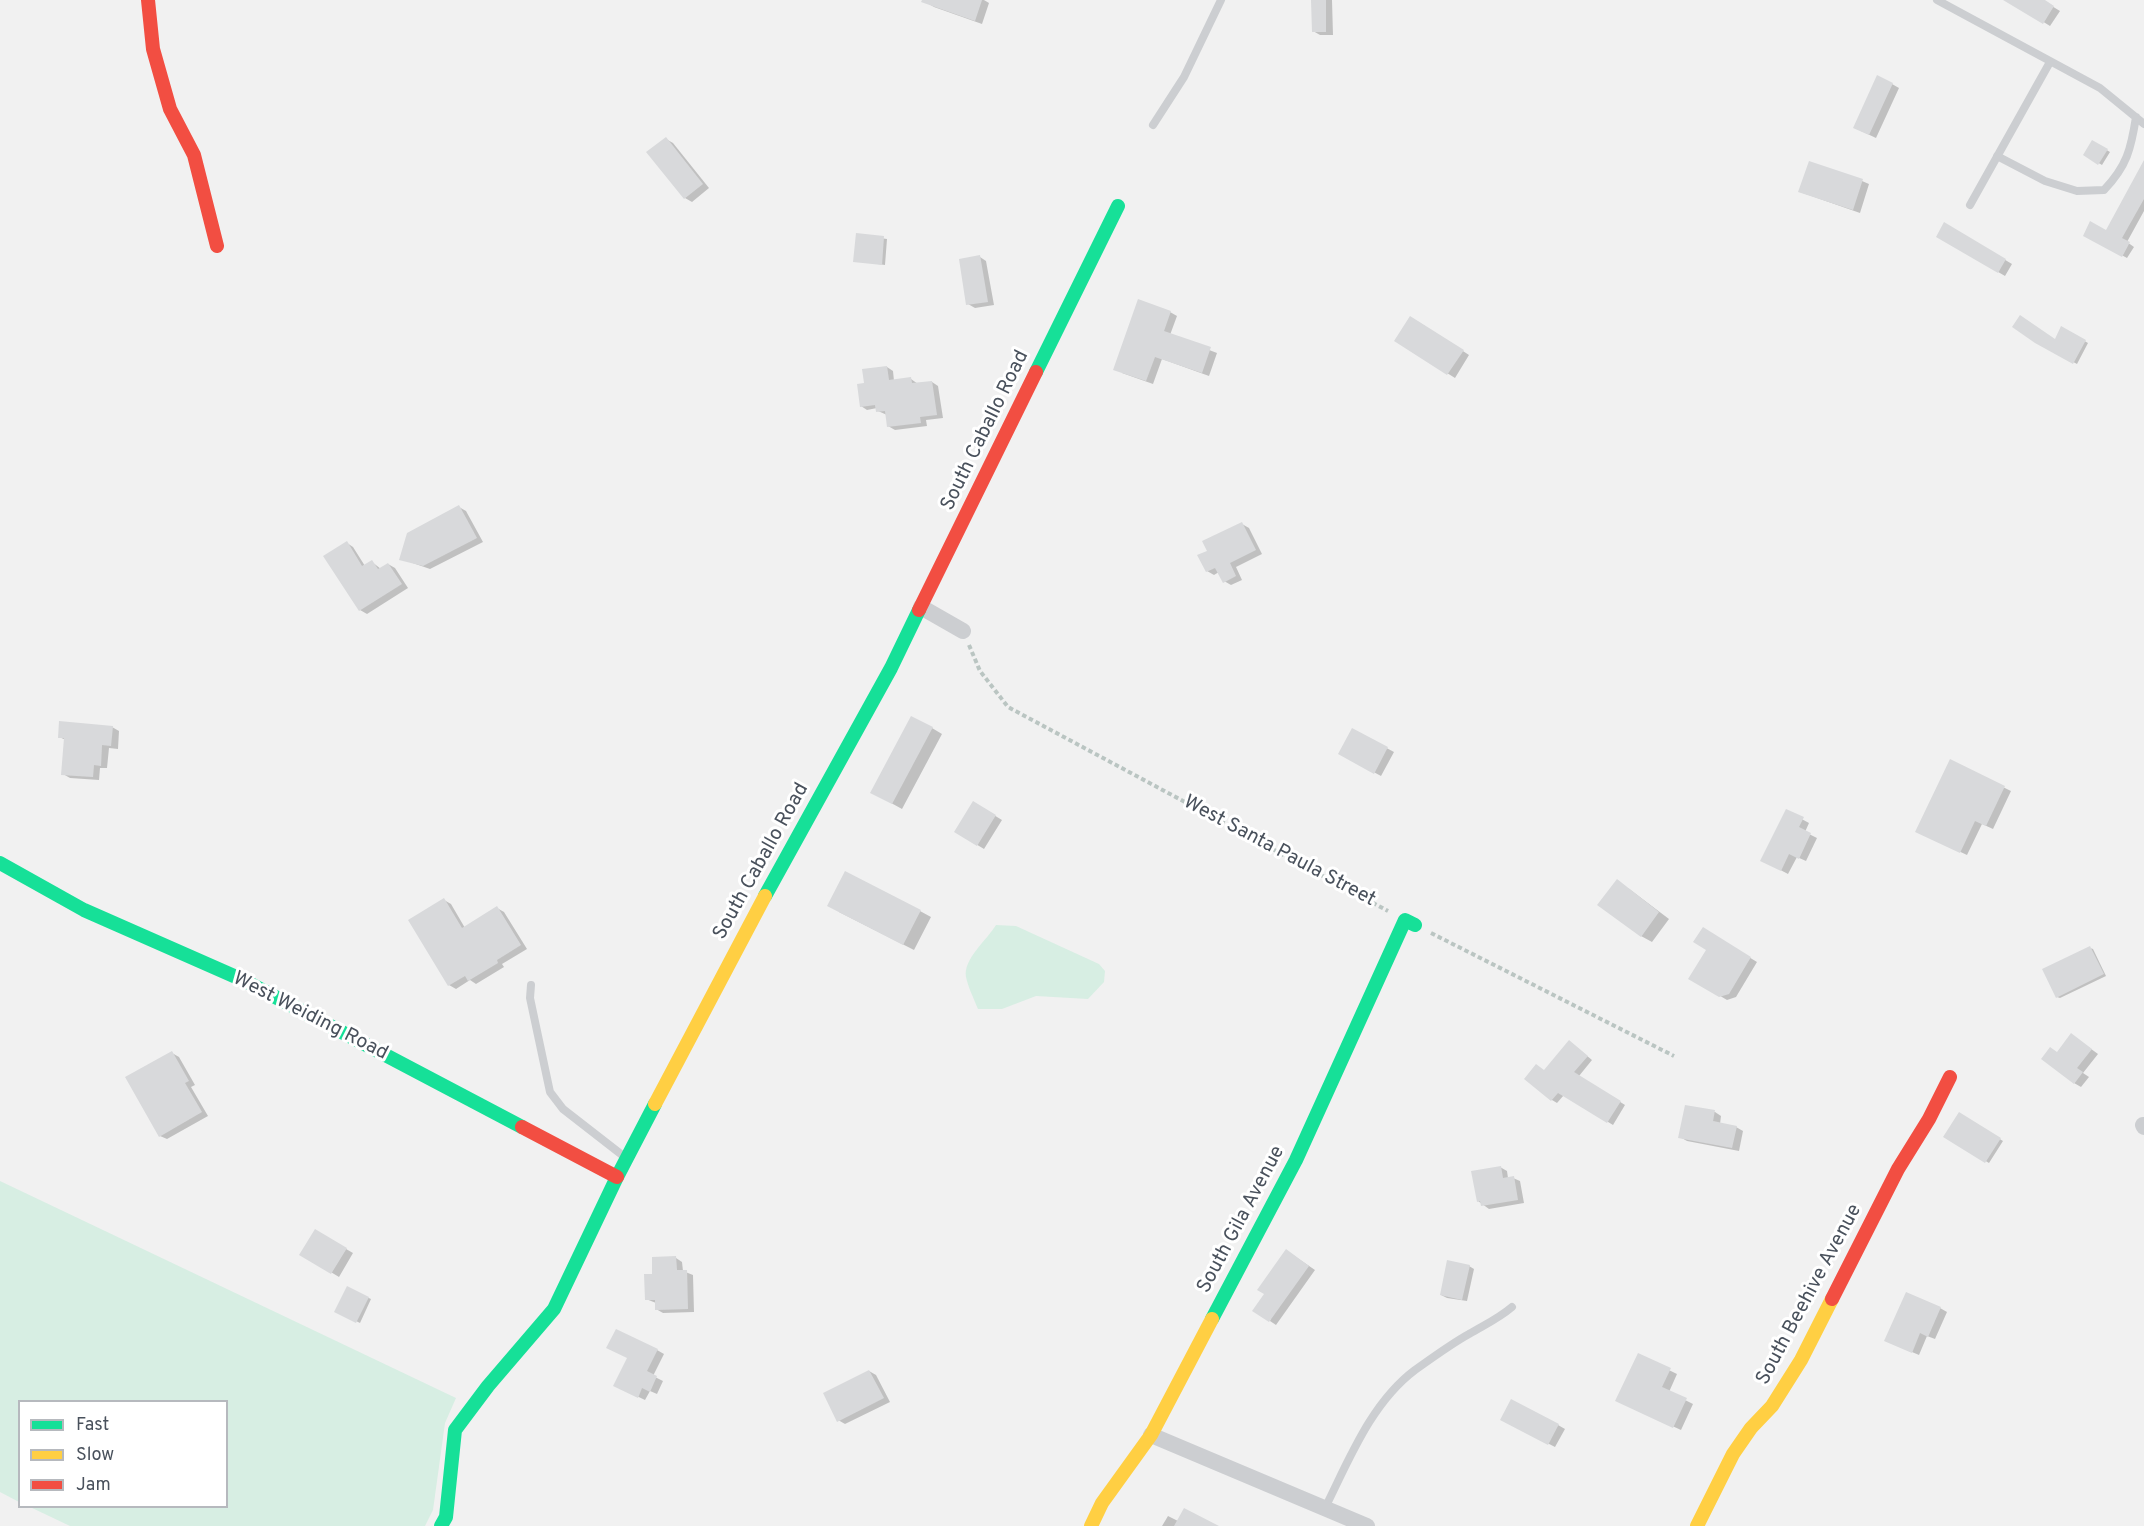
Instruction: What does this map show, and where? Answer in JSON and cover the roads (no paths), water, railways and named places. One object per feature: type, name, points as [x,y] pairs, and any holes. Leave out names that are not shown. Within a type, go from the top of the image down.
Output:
[{"type":"street","points":[[148,0],[153,49],[170,109],[194,155],[217,246]]},
{"type":"street","name":"South Caballo Road","points":[[441,1526],[446,1517],[455,1430],[554,1308],[617,1177],[749,924],[891,668],[1118,206]]},
{"type":"street","points":[[921,607],[963,631]]},
{"type":"street","name":"West Weiding Road","points":[[0,863],[84,910],[243,980],[617,1177]]},
{"type":"street","name":"South Gila Avenue","points":[[1090,1526],[1102,1503],[1151,1435],[1296,1160],[1410,923]]},
{"type":"street","name":"South Beehive Avenue","points":[[1696,1526],[1733,1454],[1750,1428],[1772,1406],[1801,1360],[1898,1169],[1929,1119],[1950,1077]]},
{"type":"street","points":[[1151,1435],[1367,1526]]},
{"type":"lane","points":[[1153,125],[1184,77],[1221,0]]},
{"type":"lane","points":[[1937,0],[2100,88],[2144,124]]},
{"type":"lane","points":[[1970,205],[2050,62]]},
{"type":"lane","points":[[1997,156],[2045,181],[2077,191],[2104,190],[2120,174],[2131,149],[2136,117]]},
{"type":"lane","points":[[531,985],[530,998],[550,1092],[563,1109],[627,1159]]},
{"type":"lane","points":[[1325,1509],[1374,1414],[1394,1389],[1414,1371],[1468,1334],[1498,1319],[1512,1307]]}]
